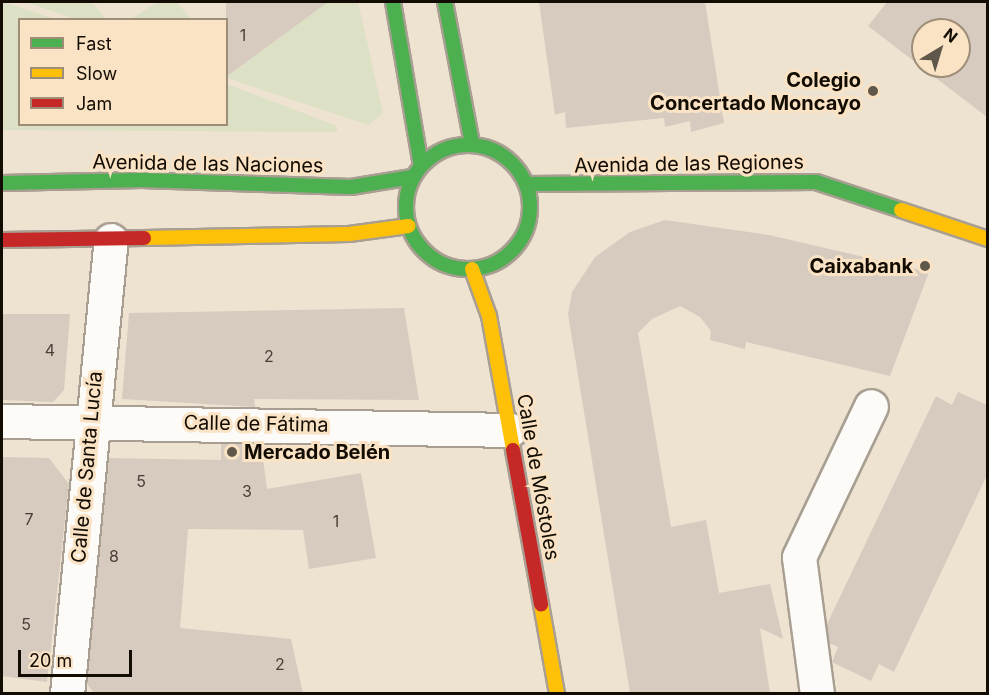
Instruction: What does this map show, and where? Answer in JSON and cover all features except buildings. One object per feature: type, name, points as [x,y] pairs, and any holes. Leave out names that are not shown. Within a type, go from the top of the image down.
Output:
[{"type":"main road","points":[[393,2],[421,165]]},
{"type":"main road","points":[[445,2],[472,144]]},
{"type":"main road","points":[[472,144],[495,150],[514,164],[526,184],[531,207],[526,230],[504,257],[472,269],[433,259],[408,226],[405,210],[412,177],[421,165],[453,145],[472,144]]},
{"type":"main road","name":"Avenida de las Naciones","points":[[2,183],[142,180],[351,187],[412,177]]},
{"type":"main road","name":"Avenida de las Regiones","points":[[526,184],[816,182],[987,239]]},
{"type":"main road","points":[[2,240],[111,240],[349,234],[408,226]]},
{"type":"main road","name":"Calle de Móstoles","points":[[472,269],[489,316],[557,693]]},
{"type":"street","name":"Calle de Santa Lucía","points":[[66,693],[90,420],[111,240]]},
{"type":"street","points":[[817,693],[799,557],[871,406]]},
{"type":"street","name":"Calle de Fátima","points":[[2,421],[90,420],[510,430]]},
{"type":"green space","points":[[2,2],[53,18],[18,18],[18,126],[228,126],[228,84],[337,126],[337,132],[2,130]]},
{"type":"green space","points":[[26,2],[92,2],[105,18],[72,18]]},
{"type":"green space","points":[[158,2],[177,2],[190,18],[133,18]]},
{"type":"green space","points":[[312,2],[358,2],[383,113],[369,125],[228,78],[228,69],[232,73],[317,9]]},
{"type":"traffic: fast","points":[[393,2],[421,165]]},
{"type":"traffic: fast","points":[[445,2],[472,144]]},
{"type":"traffic: fast","points":[[468,145],[492,150],[503,155],[512,163],[520,172],[525,183],[530,207],[525,231],[520,242],[512,251],[503,259],[492,264],[468,269],[444,264],[433,259],[424,251],[416,242],[411,231],[406,207],[411,183],[416,172],[424,163],[433,155],[444,150],[468,145]]},
{"type":"traffic: fast","points":[[2,183],[142,180],[351,187],[412,177]]},
{"type":"traffic: fast","points":[[526,184],[816,182],[901,210]]},
{"type":"traffic: slow","points":[[901,210],[988,239]]},
{"type":"traffic: slow","points":[[144,238],[349,234],[408,226]]},
{"type":"traffic: slow","points":[[472,269],[489,316],[513,450]]},
{"type":"traffic: slow","points":[[541,604],[557,694]]},
{"type":"traffic: jam","points":[[2,240],[144,238]]},
{"type":"traffic: jam","points":[[513,450],[541,604]]},
{"type":"place","name":"Colegio Concertado Moncayo","points":[[873,91]]},
{"type":"place","name":"Caixabank","points":[[925,266]]},
{"type":"place","name":"Mercado Belén","points":[[232,452]]}]
